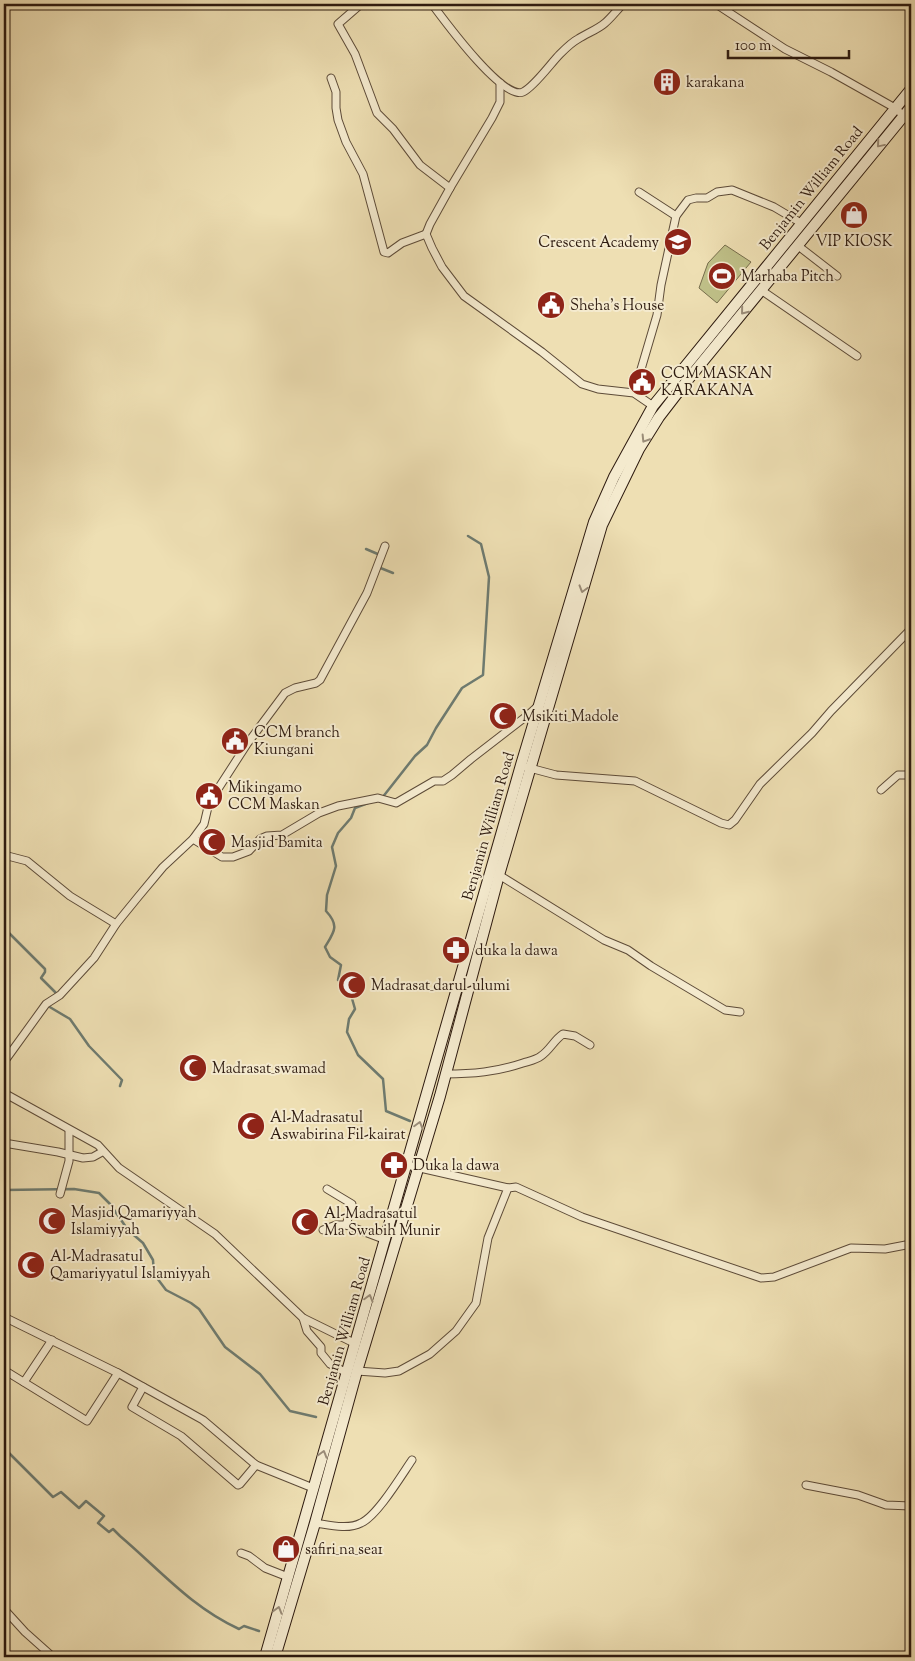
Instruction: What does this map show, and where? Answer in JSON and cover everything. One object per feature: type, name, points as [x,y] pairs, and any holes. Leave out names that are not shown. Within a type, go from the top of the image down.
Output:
[{"type":"main road","name":"Benjamin William Road","points":[[265,1657],[313,1488],[418,1168],[499,875],[540,703],[594,522],[620,464],[653,406],[911,89]]},
{"type":"main road","name":"Benjamin William Road","points":[[275,1657],[316,1523],[352,1372],[356,1344],[407,1165],[526,767],[602,525],[639,448],[659,417],[911,107]]},
{"type":"street","points":[[361,4],[338,24],[355,54],[377,113],[393,129],[420,165],[450,188]]},
{"type":"street","points":[[432,4],[476,60],[500,83],[511,91],[518,93],[524,92],[560,54],[577,39],[605,23],[623,4]]},
{"type":"street","points":[[716,4],[786,49],[895,108],[904,116]]},
{"type":"street","points":[[331,78],[336,92],[338,120],[346,142],[362,174],[384,252],[388,253],[402,242],[426,234]]},
{"type":"street","points":[[500,83],[500,102],[430,224],[426,234],[432,248],[442,267],[464,296],[542,352],[582,384],[598,389],[634,393],[653,406]]},
{"type":"street","points":[[634,393],[657,315],[661,285],[676,216],[688,200],[707,198],[717,192],[732,190],[774,206],[802,224]]},
{"type":"street","points":[[639,192],[676,216]]},
{"type":"street","points":[[797,245],[837,276]]},
{"type":"street","points":[[761,290],[857,356]]},
{"type":"street","points":[[4,1062],[46,1004],[60,995],[94,958],[116,924],[163,866],[193,839],[204,824],[208,807],[216,792],[247,744],[285,693],[320,680],[367,593],[385,546]]},
{"type":"street","points":[[526,767],[556,774],[635,781],[728,824],[736,820],[760,784],[812,733],[830,711],[911,629]]},
{"type":"street","points":[[193,839],[222,857],[233,857],[249,851],[267,836],[282,835],[319,813],[338,806],[381,799],[396,803],[434,781],[443,781],[540,703]]},
{"type":"street","points":[[881,790],[898,776],[911,775]]},
{"type":"street","points":[[4,854],[27,861],[70,896],[116,924]]},
{"type":"street","points":[[499,875],[604,940],[628,950],[651,966],[725,1010],[740,1012]]},
{"type":"street","points":[[445,1074],[469,1074],[500,1070],[540,1057],[563,1034],[576,1036],[590,1045]]},
{"type":"street","points":[[4,1093],[92,1141],[119,1168],[215,1234],[303,1318],[356,1344]]},
{"type":"street","points":[[60,1194],[69,1161],[69,1130]]},
{"type":"street","points":[[4,1143],[83,1158],[93,1157],[102,1152]]},
{"type":"street","points":[[407,1165],[508,1188],[516,1188],[582,1217],[761,1278],[774,1276],[851,1248],[885,1249],[911,1244]]},
{"type":"street","points":[[303,1318],[307,1331],[321,1347],[321,1353],[330,1364],[352,1372],[385,1373],[399,1371],[430,1354],[456,1331],[476,1303],[488,1238],[508,1188]]},
{"type":"street","points":[[326,1189],[352,1204],[346,1225]]},
{"type":"street","points":[[323,1230],[346,1225],[386,1240]]},
{"type":"street","points":[[4,1317],[118,1373],[203,1420],[256,1465],[313,1488]]},
{"type":"street","points":[[24,1382],[52,1340]]},
{"type":"street","points":[[4,1370],[87,1421],[118,1373]]},
{"type":"street","points":[[143,1386],[132,1406],[133,1408],[181,1436],[238,1485],[256,1465]]},
{"type":"street","points":[[316,1523],[344,1526],[360,1524],[371,1516],[412,1460]]},
{"type":"street","points":[[806,1485],[858,1495],[886,1505],[911,1506]]},
{"type":"street","points":[[241,1553],[249,1556],[265,1568],[288,1578]]},
{"type":"street","points":[[4,1608],[53,1657]]},
{"type":"green space","name":"Marhaba Pitch","points":[[725,245],[751,262],[717,303],[699,288],[708,263]]},
{"type":"waterway","points":[[382,798],[415,756],[427,745],[462,688],[483,675],[489,577],[481,544],[468,536]]},
{"type":"waterway","points":[[366,549],[380,555]]},
{"type":"waterway","points":[[378,567],[393,573]]},
{"type":"waterway","points":[[368,803],[355,808],[351,818],[338,833],[332,847],[336,866],[327,895],[326,911],[333,921],[334,929],[325,947],[330,957],[341,965],[338,980],[349,988],[355,1009],[349,1019],[347,1032],[358,1055],[383,1079],[386,1111],[410,1121]]},
{"type":"waterway","points":[[4,928],[45,969],[41,978],[58,995]]},
{"type":"waterway","points":[[48,1006],[70,1019],[89,1046],[122,1080],[120,1086]]},
{"type":"waterway","points":[[4,1190],[74,1189],[99,1193],[110,1204],[128,1230],[143,1243],[153,1260],[154,1274],[166,1290],[199,1309],[225,1347],[260,1374],[290,1411],[316,1417]]},
{"type":"waterway","points":[[4,1448],[53,1497],[61,1492],[79,1508],[86,1501],[104,1516],[98,1523],[109,1532],[113,1529],[177,1587],[206,1610],[239,1629],[244,1626],[259,1631]]},
{"type":"place","name":"karakana","points":[[667,82]]},
{"type":"place","name":"VIP KIOSK","points":[[854,215]]},
{"type":"place","name":"Crescent Academy","points":[[678,242]]},
{"type":"place","name":"Marhaba Pitch","points":[[722,276]]},
{"type":"place","name":"Sheha's House","points":[[551,305]]},
{"type":"place","name":"CCM MASKAN KARAKANA","points":[[642,382]]},
{"type":"place","name":"Msikiti_Madole","points":[[503,716]]},
{"type":"place","name":"CCM branch Kiungani","points":[[235,741]]},
{"type":"place","name":"Mikingamo CCM Maskan","points":[[209,796]]},
{"type":"place","name":"Masjid Bamita","points":[[212,842]]},
{"type":"place","name":"duka la dawa","points":[[456,950]]},
{"type":"place","name":"Madrasat_darul-ulumi","points":[[352,985]]},
{"type":"place","name":"Madrasat_swamad","points":[[193,1068]]},
{"type":"place","name":"Al-Madrasatul Aswabirina Fil-kairat","points":[[251,1126]]},
{"type":"place","name":"Duka la dawa","points":[[394,1165]]},
{"type":"place","name":"Masjid Qamariyyah Islamiyyah","points":[[52,1221]]},
{"type":"place","name":"Al-Madrasatul Ma Swabih Munir","points":[[305,1222]]},
{"type":"place","name":"Al-Madrasatul Qamariyyatul Islamiyyah","points":[[31,1265]]},
{"type":"place","name":"safiri_na_sea1","points":[[286,1549]]}]
